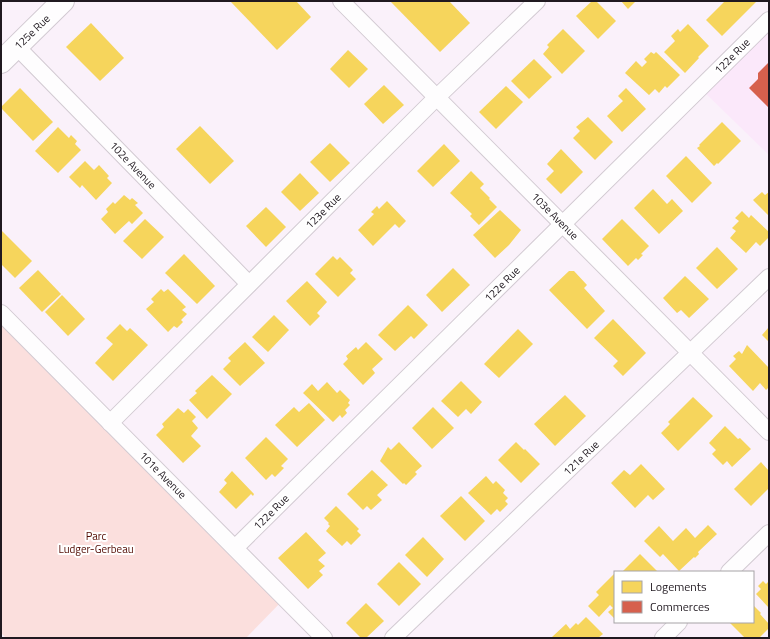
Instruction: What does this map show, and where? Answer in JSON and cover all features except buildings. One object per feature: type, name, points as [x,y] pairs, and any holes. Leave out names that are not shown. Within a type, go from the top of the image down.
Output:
[{"type":"main road","name":"125e Rue","points":[[1,62],[63,1]]},
{"type":"street","name":"103e Avenue","points":[[341,1],[769,432]]},
{"type":"street","name":"123e Rue","points":[[110,423],[437,97],[537,1]]},
{"type":"street","name":"122e Rue","points":[[235,548],[769,20]]},
{"type":"street","name":"102e Avenue","points":[[17,46],[249,284]]},
{"type":"street","name":"121e Rue","points":[[393,638],[769,277]]},
{"type":"street","name":"101e Avenue","points":[[1,313],[324,638]]},
{"type":"street","points":[[730,571],[769,533]]},
{"type":"street","points":[[663,638],[678,623]]},
{"type":"shaded area","points":[[769,20],[769,155],[700,88]]},
{"type":"green space","name":"Parc Ludger-Gerbeau","points":[[1,313],[285,598],[246,638],[6,638],[1,633]]}]
